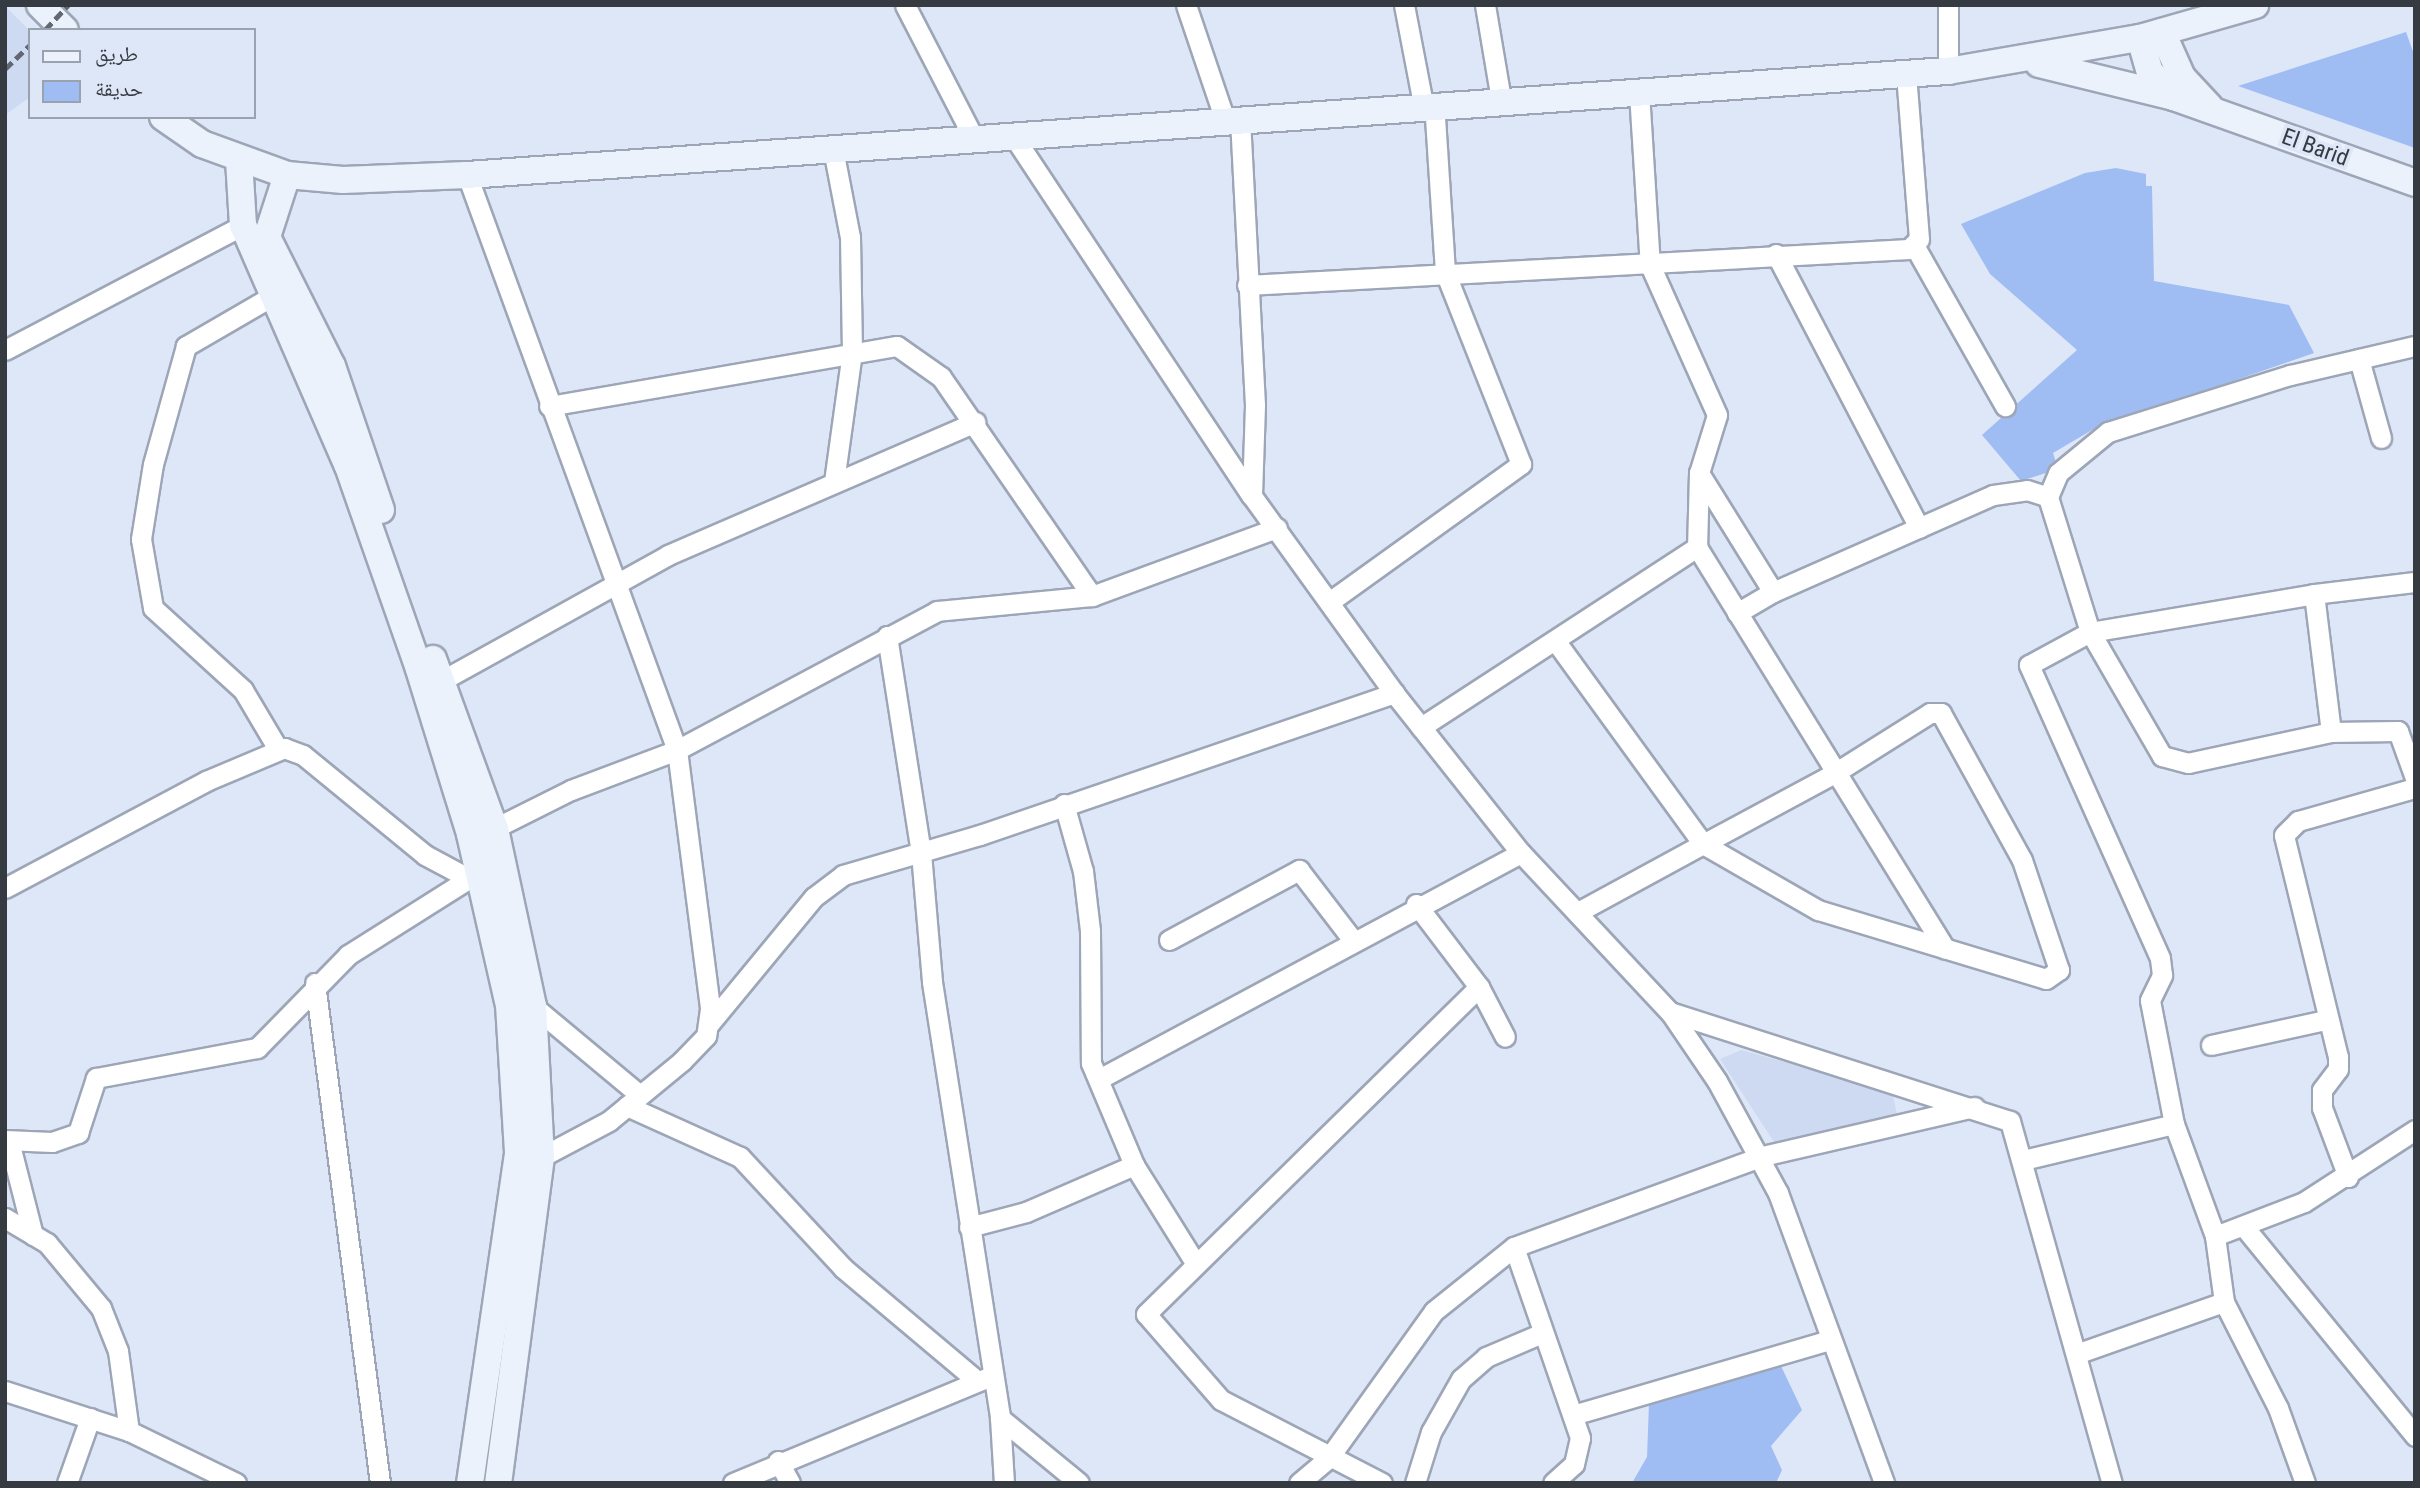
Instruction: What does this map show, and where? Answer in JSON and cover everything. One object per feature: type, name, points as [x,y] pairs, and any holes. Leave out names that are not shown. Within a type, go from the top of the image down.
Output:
[{"type":"street","points":[[40,5],[63,28]]},
{"type":"street","points":[[905,5],[973,137]]},
{"type":"street","points":[[1186,5],[1233,120],[1255,405],[1252,496]]},
{"type":"street","points":[[1332,600],[1521,464],[1445,272],[1428,104],[1404,5]]},
{"type":"street","points":[[1485,5],[1501,100]]},
{"type":"street","points":[[1948,5],[1948,71]]},
{"type":"street","points":[[167,119],[239,160],[287,175],[343,180],[467,175],[1428,104],[1639,93],[1948,71],[2030,61],[2151,35],[2255,5]]},
{"type":"street","points":[[2151,35],[2150,72],[2175,97]]},
{"type":"street","points":[[2151,35],[2182,77],[2216,112]]},
{"type":"street","name":"El Barid","points":[[2030,61],[2175,97],[2415,183]]},
{"type":"street","points":[[1906,72],[1914,247],[2005,406]]},
{"type":"street","points":[[1639,93],[1650,265],[1717,415],[1699,473],[1697,547],[1833,774],[1945,949]]},
{"type":"street","points":[[1012,134],[1252,496],[1332,600],[1394,693],[1521,853],[1670,1012],[1762,1156],[1884,1483]]},
{"type":"street","points":[[833,149],[850,237],[852,352],[834,482]]},
{"type":"street","points":[[239,160],[243,225],[366,515],[483,834]]},
{"type":"street","points":[[287,175],[267,237],[332,366],[441,681],[483,834],[483,870],[509,1005],[518,1154],[470,1483]]},
{"type":"street","points":[[467,175],[613,585],[677,750],[710,1023]]},
{"type":"street","points":[[5,350],[243,225]]},
{"type":"street","points":[[1247,285],[1445,272],[1650,265],[1776,254],[1914,247]]},
{"type":"street","points":[[1776,254],[1919,528]]},
{"type":"street","points":[[274,295],[186,345],[153,464],[141,539],[153,608],[250,698],[278,749]]},
{"type":"street","points":[[549,406],[819,363],[882,345],[912,352],[941,377],[975,422],[1092,596]]},
{"type":"street","points":[[2415,346],[2359,359],[2108,432],[2058,473],[2048,497],[2090,632],[2144,734],[2172,761],[2331,732],[2406,730],[2415,778]]},
{"type":"street","points":[[2359,359],[2381,438]]},
{"type":"street","points":[[441,681],[613,585],[834,482],[975,422]]},
{"type":"street","points":[[1699,473],[1773,592]]},
{"type":"street","points":[[1737,613],[1773,592],[2001,492],[2048,497]]},
{"type":"street","points":[[483,834],[570,790],[677,750],[887,636],[954,607],[1092,596],[1277,528]]},
{"type":"street","points":[[1421,727],[1557,643],[1697,547]]},
{"type":"street","points":[[2305,1483],[2278,1408],[2224,1302],[2216,1236],[2174,1124],[2150,1000],[2162,975],[2160,958],[2029,672],[2032,660],[2090,632],[2314,594],[2415,582]]},
{"type":"street","points":[[2314,594],[2331,732]]},
{"type":"street","points":[[887,636],[921,853],[932,982],[969,1227],[984,1379],[1000,1418],[1004,1483]]},
{"type":"street","points":[[1557,643],[1703,844],[1818,910],[2046,979],[2059,970],[2022,860],[1950,722],[1941,713],[1930,713],[1833,774],[1703,844],[1578,912]]},
{"type":"street","points":[[541,1157],[633,1101],[701,1044],[710,1023],[830,883],[858,868],[921,853],[1394,693]]},
{"type":"street","points":[[5,888],[278,749],[303,755],[425,855],[483,870]]},
{"type":"street","points":[[2348,1177],[2322,1108],[2322,1090],[2339,1065],[2286,856],[2285,831],[2415,788]]},
{"type":"street","points":[[1064,804],[1084,880],[1088,1046],[1134,1165],[1195,1261]]},
{"type":"street","points":[[1101,1078],[1416,904],[1521,853]]},
{"type":"street","points":[[33,1235],[7,1141],[52,1142],[78,1133],[96,1078],[257,1048],[316,983],[386,927],[483,870]]},
{"type":"street","points":[[483,870],[533,1006],[541,1157],[498,1483]]},
{"type":"street","points":[[1169,940],[1299,870],[1352,939]]},
{"type":"street","points":[[1416,904],[1479,987],[1505,1037]]},
{"type":"street","points":[[316,983],[380,1483]]},
{"type":"street","points":[[1382,1483],[1328,1459],[1221,1399],[1151,1325],[1147,1307],[1349,1120],[1479,987]]},
{"type":"street","points":[[533,1006],[633,1101],[740,1157],[844,1268],[984,1379]]},
{"type":"street","points":[[1670,1012],[1975,1107],[2010,1121],[2112,1483]]},
{"type":"street","points":[[2211,1045],[2326,1020]]},
{"type":"street","points":[[1299,1483],[1328,1459],[1434,1311],[1514,1247],[1762,1156],[1975,1107]]},
{"type":"street","points":[[2023,1160],[2174,1124]]},
{"type":"street","points":[[2216,1236],[2245,1228],[2348,1177],[2415,1130]]},
{"type":"street","points":[[969,1227],[1026,1212],[1134,1165]]},
{"type":"street","points":[[5,1217],[33,1235],[79,1276],[101,1308],[118,1351],[129,1431]]},
{"type":"street","points":[[2245,1228],[2415,1436]]},
{"type":"street","points":[[1514,1247],[1540,1334],[1573,1415],[1580,1448],[1574,1464],[1553,1483]]},
{"type":"street","points":[[2076,1354],[2224,1302]]},
{"type":"street","points":[[1415,1483],[1431,1432],[1461,1380],[1486,1357],[1540,1334]]},
{"type":"street","points":[[1573,1415],[1830,1339]]},
{"type":"street","points":[[733,1483],[778,1461],[984,1379]]},
{"type":"street","points":[[5,1391],[129,1431],[236,1483]]},
{"type":"street","points":[[68,1483],[90,1418]]},
{"type":"street","points":[[1000,1418],[1079,1483]]},
{"type":"street","points":[[778,1461],[790,1483]]},
{"type":"shaded area","points":[[5,6],[28,29],[28,98],[5,115]]},
{"type":"shaded area","points":[[1741,1050],[1892,1092],[1897,1115],[1774,1142],[1720,1059]]},
{"type":"green space","points":[[2406,32],[2415,57],[2415,148],[2238,86]]},
{"type":"green space","points":[[2116,168],[2146,174],[2146,186],[2152,186],[2154,281],[2289,305],[2314,353],[2092,430],[2053,453],[2058,469],[2021,481],[1982,435],[2077,350],[1990,274],[1961,224],[2085,173]]},
{"type":"green space","points":[[1780,1364],[1802,1410],[1771,1446],[1782,1470],[1776,1483],[1632,1483],[1647,1457],[1649,1403]]},
{"type":"railway","points":[[47,28],[68,5]]},
{"type":"railway","points":[[5,69],[28,47]]}]
